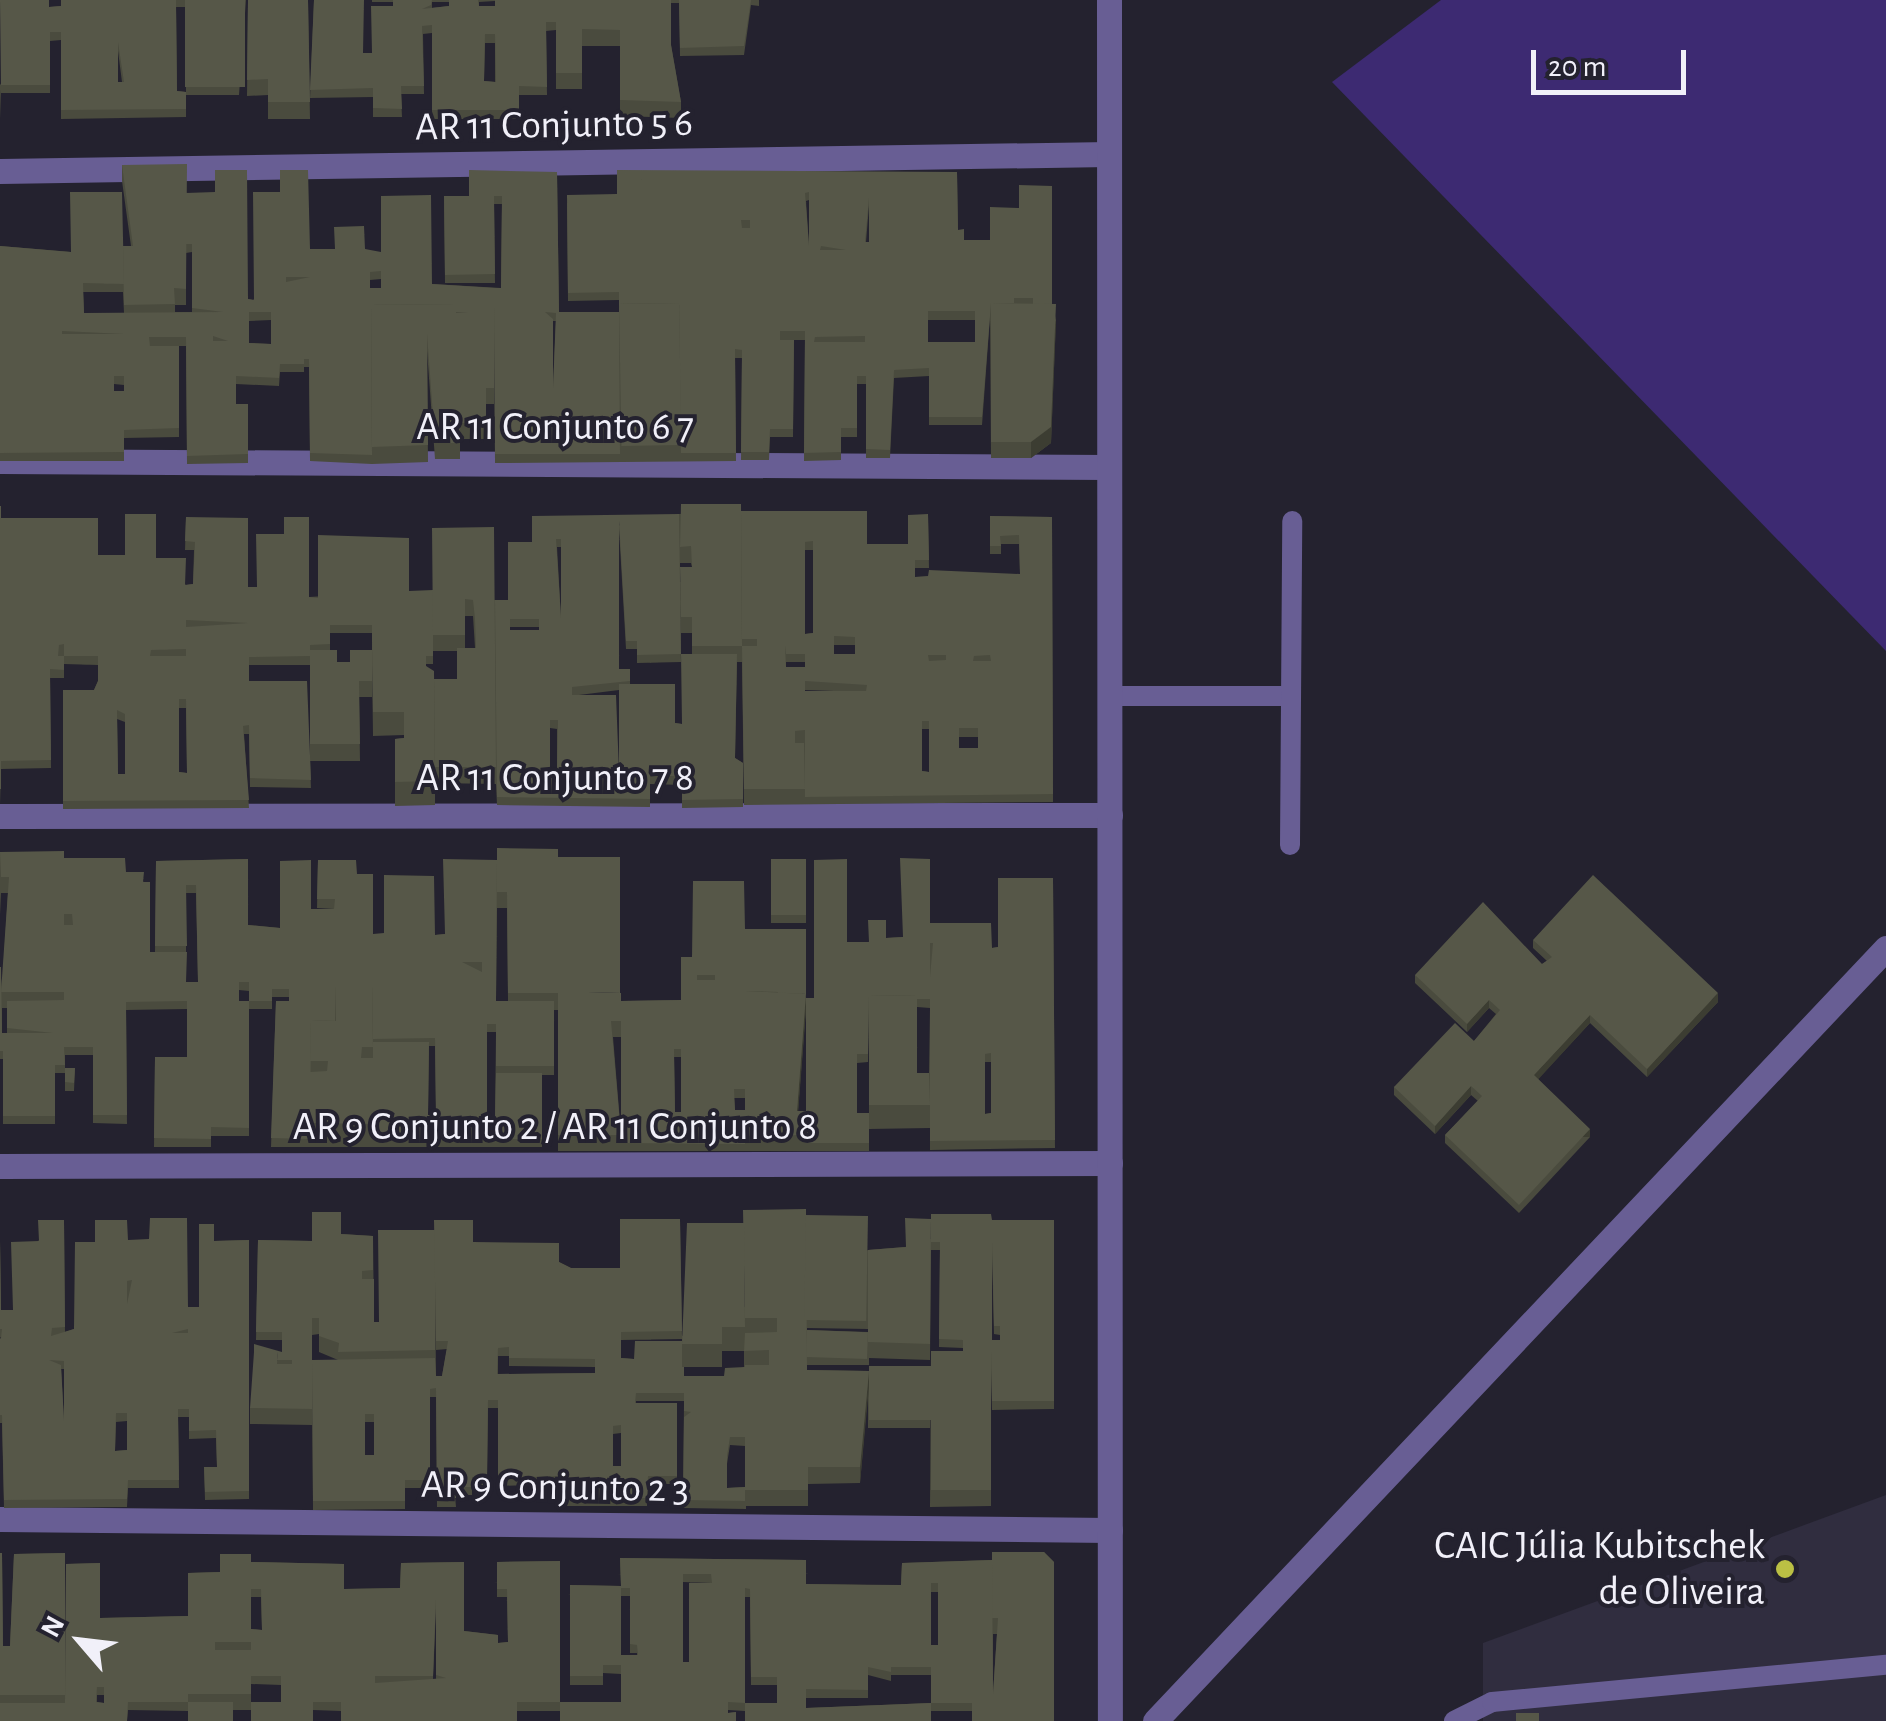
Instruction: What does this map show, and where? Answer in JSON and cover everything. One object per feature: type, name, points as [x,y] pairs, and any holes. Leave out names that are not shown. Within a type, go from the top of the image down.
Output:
[{"type":"street","points":[[1109,0],[1110,1721]]},
{"type":"street","name":"AR 11 Conjunto 5 6","points":[[0,171],[1109,154]]},
{"type":"street","name":"AR 11 Conjunto 6 7","points":[[0,461],[1109,467]]},
{"type":"street","name":"AR 11 Conjunto 7 8","points":[[0,816],[1110,815]]},
{"type":"street","points":[[1155,1721],[1886,948]]},
{"type":"street","name":"AR 9 Conjunto 2 / AR 11 Conjunto 8","points":[[0,1166],[1110,1163]]},
{"type":"street","name":"AR 9 Conjunto 2 3","points":[[0,1519],[1110,1530]]},
{"type":"lane","points":[[1290,846],[1292,521]]},
{"type":"lane","points":[[1110,696],[1290,696]]},
{"type":"lane","points":[[1454,1721],[1492,1702],[1886,1665]]},
{"type":"shaded area","points":[[1441,0],[1886,0],[1886,651],[1332,82]]},
{"type":"shaded area","name":"CAIC Júlia Kubitschek de Oliveira","points":[[1886,1495],[1886,1721],[1483,1721],[1483,1643]]},
{"type":"building","points":[[0,0],[49,0],[49,7],[61,6],[61,0],[176,0],[177,91],[186,92],[186,109],[61,110],[61,32],[50,32],[50,85],[1,85]],"holes":[[[118,42],[124,82],[118,82]]]},
{"type":"building","points":[[185,0],[245,0],[245,87],[185,87]]},
{"type":"building","points":[[248,0],[308,0],[310,102],[268,102],[268,79],[247,80]]},
{"type":"building","points":[[314,0],[364,0],[363,53],[372,53],[371,6],[393,6],[393,0],[432,0],[431,5],[422,9],[449,6],[449,0],[478,0],[479,6],[495,6],[495,0],[556,0],[556,22],[546,22],[547,87],[519,86],[519,110],[432,110],[432,25],[422,26],[424,86],[401,86],[402,109],[373,108],[373,88],[310,90]],"holes":[[[485,34],[495,34],[496,82],[484,81]]]},
{"type":"building","points":[[556,0],[671,0],[671,45],[681,102],[620,100],[620,30],[582,29],[582,73],[556,73]]},
{"type":"building","points":[[679,0],[751,0],[744,46],[680,48]]},
{"type":"building","points":[[187,164],[186,289],[174,288],[175,304],[124,305],[123,246],[133,246],[122,165]]},
{"type":"building","points":[[215,170],[247,170],[248,299],[254,300],[253,192],[280,192],[280,170],[308,170],[310,249],[335,249],[334,227],[364,226],[365,249],[381,252],[381,196],[431,195],[432,284],[501,288],[502,196],[494,196],[495,274],[445,275],[444,196],[469,196],[469,170],[557,172],[559,312],[619,312],[620,454],[495,454],[494,304],[468,304],[468,312],[456,312],[456,304],[371,305],[372,455],[310,453],[309,359],[304,359],[304,364],[280,364],[279,378],[236,376],[236,404],[248,404],[248,454],[187,456],[186,337],[149,337],[150,346],[179,346],[179,428],[124,430],[124,452],[0,453],[0,246],[71,252],[70,192],[122,192],[124,284],[83,283],[84,313],[223,312],[192,308],[192,244],[186,244],[186,193],[215,192]],"holes":[[[381,271],[381,288],[370,288],[370,272]],[[249,312],[271,312],[271,344],[249,343]],[[545,312],[556,313],[553,389],[553,319]],[[62,331],[124,334],[62,334]],[[114,376],[124,376],[124,391],[114,391]]]},
{"type":"building","points":[[617,170],[957,172],[958,230],[964,229],[964,240],[990,240],[990,207],[1019,208],[1019,185],[1052,186],[1052,304],[1033,304],[1033,298],[991,303],[982,417],[929,417],[929,368],[894,370],[890,450],[866,449],[866,376],[857,376],[857,428],[841,428],[841,452],[804,453],[805,331],[780,331],[780,340],[794,340],[793,429],[770,429],[769,452],[741,452],[742,350],[735,349],[736,453],[681,453],[679,303],[619,304],[619,292],[568,293],[567,195],[617,194]],"holes":[[[809,192],[809,246],[805,193]],[[869,198],[869,242],[865,242]],[[741,220],[750,220],[750,228],[742,228]],[[928,311],[975,311],[975,342],[928,342]],[[865,336],[865,342],[814,342],[815,337]]]},
{"type":"building","points":[[679,303],[681,445],[621,446],[619,304]]},
{"type":"building","points":[[991,303],[1056,304],[1051,427],[1031,442],[991,442]]},
{"type":"building","points":[[456,304],[456,313],[468,312],[468,304],[494,304],[494,388],[486,388],[486,423],[460,423],[460,443],[435,443],[427,334],[428,445],[372,447],[371,305]]},
{"type":"building","points":[[681,504],[741,504],[742,646],[692,646],[692,617],[681,617],[680,567],[692,567],[691,546],[680,547]]},
{"type":"building","points":[[0,506],[1,506],[0,789]]},
{"type":"building","points":[[741,511],[867,511],[867,544],[908,544],[908,515],[928,514],[929,560],[915,560],[915,577],[928,576],[929,570],[1020,574],[1019,535],[1000,536],[1001,546],[990,546],[990,516],[1052,517],[1053,794],[805,797],[805,691],[866,691],[867,685],[805,681],[805,654],[786,654],[785,646],[757,646],[757,639],[742,639]],"holes":[[[813,541],[813,633],[805,634],[805,542]],[[834,636],[855,637],[855,654],[834,654]],[[928,655],[946,655],[946,660],[929,661]],[[990,655],[991,661],[973,661],[974,656]],[[922,721],[929,721],[929,772],[922,771]],[[959,728],[978,728],[978,748],[959,748]]]},
{"type":"building","points":[[125,514],[156,514],[156,558],[186,558],[185,585],[193,584],[195,542],[185,541],[186,517],[248,518],[248,587],[257,587],[256,534],[284,534],[284,517],[309,517],[309,597],[318,598],[318,535],[409,538],[409,591],[433,590],[433,656],[426,656],[426,640],[372,640],[372,625],[330,625],[330,644],[310,645],[310,656],[249,657],[249,681],[307,681],[311,780],[250,778],[249,725],[243,726],[249,800],[63,801],[63,690],[94,690],[98,656],[64,656],[64,670],[50,669],[51,760],[1,761],[1,518],[98,518],[98,555],[125,555]],"holes":[[[186,620],[248,623],[186,627]],[[64,644],[64,656],[58,656],[59,645]],[[186,649],[186,656],[150,656],[151,650]],[[179,699],[186,699],[187,773],[179,772]],[[117,710],[125,714],[125,774],[118,774]]]},
{"type":"building","points":[[679,514],[681,654],[737,654],[735,758],[743,763],[743,799],[682,800],[682,776],[650,776],[650,799],[497,797],[495,600],[508,600],[508,542],[532,542],[532,516]],"holes":[[[619,521],[626,641],[637,641],[637,655],[681,654],[682,724],[675,723],[675,684],[619,684],[619,772],[616,695],[572,695],[572,687],[630,681],[630,669],[619,669]],[[556,539],[561,539],[561,618]],[[510,619],[539,619],[539,630],[510,630]],[[550,720],[558,720],[557,770],[550,770]]]},
{"type":"building","points":[[494,527],[496,767],[435,767],[434,679],[457,679],[457,648],[476,648],[473,600],[465,599],[465,635],[433,635],[432,528]]},
{"type":"building","points":[[372,640],[426,640],[426,666],[434,671],[435,781],[395,782],[395,739],[404,738],[404,712],[373,712]]},
{"type":"building","points":[[742,646],[785,646],[786,667],[805,667],[805,730],[795,731],[795,743],[804,743],[805,789],[744,789]]},
{"type":"building","points":[[310,650],[337,650],[337,662],[350,662],[350,650],[372,650],[372,681],[359,681],[360,744],[310,744]]},
{"type":"building","points":[[497,848],[558,849],[558,993],[508,993],[507,892],[497,892]]},
{"type":"building","points":[[64,851],[64,992],[1,992],[9,877],[1,877],[0,852]]},
{"type":"building","points":[[558,857],[620,857],[620,993],[588,992],[588,998],[558,998]]},
{"type":"building","points":[[64,858],[125,858],[126,872],[144,872],[143,882],[150,882],[150,952],[187,952],[186,982],[198,982],[196,885],[186,885],[187,946],[155,946],[156,861],[248,859],[248,925],[280,928],[280,861],[311,860],[311,909],[334,909],[335,899],[317,899],[318,860],[356,860],[357,874],[373,874],[373,934],[384,933],[384,875],[434,876],[435,935],[445,934],[443,859],[497,860],[496,1001],[554,1001],[554,1066],[496,1066],[496,1024],[487,1024],[487,1117],[495,1117],[496,1073],[542,1073],[542,1139],[373,1139],[373,1042],[429,1042],[428,1115],[436,1115],[435,1038],[373,1039],[372,986],[335,986],[335,1021],[311,1020],[310,1139],[271,1138],[276,1001],[289,1001],[289,989],[272,989],[272,1001],[249,1001],[249,1128],[211,1127],[211,1139],[154,1138],[155,1057],[187,1057],[187,1001],[126,1002],[127,1115],[93,1115],[93,1047],[64,1047],[65,1065],[55,1065],[55,1116],[3,1116],[0,967],[2,1033],[53,1033],[7,1028],[7,1001],[64,1000],[64,925],[73,925],[72,914],[64,914]],"holes":[[[462,962],[482,962],[482,972]],[[239,982],[249,982],[249,1001],[239,1001]]]},
{"type":"building","points":[[900,858],[930,859],[930,923],[991,923],[992,948],[998,947],[998,878],[1053,878],[1055,1140],[930,1141],[930,999],[869,995],[868,1054],[857,1054],[857,1113],[869,1113],[869,1143],[806,1143],[806,998],[814,998],[814,860],[847,859],[847,942],[869,942],[868,920],[886,920],[886,938],[903,937]],"holes":[[[991,1053],[991,1113],[985,1114],[985,1054]]]},
{"type":"building","points":[[771,859],[806,859],[806,915],[771,915]]},
{"type":"building","points":[[1593,875],[1718,993],[1647,1069],[1590,1015],[1534,1075],[1590,1129],[1519,1205],[1445,1135],[1482,1096],[1471,1086],[1435,1126],[1394,1087],[1455,1023],[1474,1041],[1500,1010],[1489,1000],[1467,1024],[1415,975],[1483,902],[1542,964],[1552,957],[1533,940]]},
{"type":"building","points":[[693,881],[744,881],[745,929],[806,929],[806,994],[745,991],[745,1089],[734,1089],[735,1110],[745,1110],[745,1144],[621,1143],[621,1001],[681,1000],[681,957],[692,957]],"holes":[[[697,975],[715,975],[715,980],[697,980]],[[674,1049],[681,1049],[681,1112],[675,1112]]]},
{"type":"building","points":[[335,986],[372,986],[373,1047],[362,1047],[361,1058],[373,1058],[373,1124],[310,1123],[310,1072],[327,1071],[328,1061],[310,1061],[311,1020],[336,1021]]},
{"type":"building","points":[[745,991],[806,994],[797,1111],[806,1111],[806,1135],[745,1136]]},
{"type":"building","points":[[588,992],[621,993],[621,1021],[611,1021],[621,1135],[558,1135],[558,998],[588,998]]},
{"type":"building","points":[[869,995],[917,996],[917,1073],[929,1073],[930,1105],[869,1105]]},
{"type":"building","points":[[65,1068],[75,1068],[74,1083],[65,1082]]},
{"type":"building","points":[[806,1209],[807,1370],[869,1371],[860,1467],[808,1467],[808,1490],[745,1490],[745,1365],[769,1365],[769,1350],[744,1351],[745,1333],[777,1332],[777,1318],[745,1318],[743,1210]]},
{"type":"building","points":[[312,1212],[341,1212],[341,1234],[373,1236],[373,1270],[362,1271],[362,1279],[374,1279],[374,1322],[379,1322],[378,1230],[435,1230],[435,1350],[338,1352],[339,1343],[319,1336],[319,1318],[312,1318]]},
{"type":"building","points":[[931,1214],[991,1214],[992,1220],[1054,1220],[1054,1401],[992,1401],[991,1351],[963,1351],[963,1340],[939,1339],[940,1242],[931,1242]],"holes":[[[992,1242],[994,1326],[1000,1326],[1000,1340],[992,1340]]]},
{"type":"building","points":[[806,1215],[868,1216],[866,1321],[804,1320]]},
{"type":"building","points":[[150,1218],[187,1218],[188,1307],[199,1307],[199,1224],[214,1224],[214,1241],[249,1240],[249,1491],[205,1492],[204,1467],[217,1467],[216,1430],[189,1431],[189,1409],[178,1409],[179,1480],[128,1480],[127,1499],[4,1500],[0,1415],[0,1240],[1,1310],[13,1310],[11,1242],[39,1241],[38,1220],[64,1220],[65,1327],[52,1328],[51,1336],[74,1329],[75,1242],[95,1242],[95,1220],[127,1220],[128,1240],[149,1239]],"holes":[[[49,1360],[64,1361],[64,1421],[61,1365]],[[116,1413],[127,1413],[127,1450],[115,1451]]]},
{"type":"building","points":[[905,1218],[931,1219],[930,1344],[868,1342],[868,1250],[906,1247]]},
{"type":"building","points":[[620,1219],[680,1219],[682,1331],[621,1332],[621,1358],[634,1359],[635,1341],[682,1341],[684,1376],[724,1376],[725,1368],[745,1367],[745,1437],[730,1437],[727,1488],[745,1487],[745,1501],[683,1500],[684,1417],[691,1412],[684,1411],[684,1393],[636,1393],[635,1403],[677,1403],[677,1476],[648,1476],[647,1498],[559,1498],[560,1476],[498,1478],[498,1400],[488,1400],[487,1477],[472,1477],[472,1487],[455,1487],[456,1498],[437,1499],[436,1388],[430,1389],[430,1480],[405,1480],[405,1501],[313,1501],[312,1360],[435,1358],[436,1376],[442,1376],[448,1341],[436,1341],[434,1220],[473,1220],[473,1242],[559,1243],[559,1262],[571,1268],[620,1268]],"holes":[[[509,1347],[509,1358],[595,1359],[595,1373],[497,1374],[498,1348]],[[365,1414],[374,1414],[374,1455],[365,1455]],[[621,1425],[621,1466],[613,1466],[613,1426]]]},
{"type":"building","points":[[687,1223],[744,1223],[745,1327],[722,1327],[722,1344],[682,1344]]},
{"type":"building","points":[[258,1240],[312,1241],[312,1352],[292,1352],[292,1360],[277,1360],[278,1352],[254,1352],[254,1344],[282,1352],[282,1332],[256,1332]]},
{"type":"building","points":[[807,1330],[868,1332],[867,1359],[806,1357]]},
{"type":"building","points":[[931,1351],[991,1351],[991,1490],[931,1490]]},
{"type":"building","points":[[254,1352],[278,1352],[277,1364],[292,1364],[292,1352],[312,1352],[312,1409],[250,1408]]},
{"type":"building","points":[[869,1366],[931,1366],[931,1420],[869,1420]]},
{"type":"building","points":[[992,1552],[1044,1552],[1054,1562],[1054,1721],[972,1721],[972,1694],[993,1694],[998,1618],[992,1618]]},
{"type":"building","points":[[0,1553],[3,1646],[10,1646],[14,1554],[65,1553],[65,1695],[0,1695]]},
{"type":"building","points":[[220,1554],[251,1554],[251,1642],[215,1642],[215,1650],[251,1650],[251,1694],[188,1694],[188,1573],[220,1572]]},
{"type":"building","points":[[620,1558],[806,1560],[806,1584],[868,1585],[901,1585],[902,1563],[992,1560],[993,1694],[972,1694],[972,1703],[931,1703],[931,1721],[745,1721],[745,1703],[728,1702],[728,1713],[736,1712],[736,1721],[560,1721],[560,1702],[621,1702],[621,1665],[603,1665],[603,1676],[570,1676],[570,1585],[621,1586]],"holes":[[[683,1574],[711,1574],[712,1583],[689,1583],[689,1662],[683,1662]],[[931,1583],[938,1583],[938,1645],[931,1645]],[[621,1588],[630,1588],[630,1644],[637,1645],[638,1655],[621,1655]],[[745,1588],[750,1589],[751,1677],[777,1677],[777,1703],[745,1703]],[[868,1667],[891,1672],[891,1667],[931,1667],[931,1703],[806,1708],[806,1689],[868,1690]]]},
{"type":"building","points":[[560,1561],[560,1702],[517,1702],[517,1721],[341,1721],[341,1702],[313,1702],[313,1721],[251,1721],[251,1702],[281,1702],[281,1676],[251,1676],[251,1629],[262,1630],[261,1589],[251,1589],[251,1562],[344,1564],[344,1589],[400,1588],[401,1563],[464,1562],[464,1631],[498,1635],[498,1643],[508,1642],[507,1589],[497,1589],[497,1562]],"holes":[[[436,1599],[436,1675],[446,1678],[375,1683],[375,1676],[433,1676]]]},
{"type":"building","points":[[100,1563],[100,1618],[188,1616],[188,1702],[128,1702],[127,1721],[0,1721],[0,1703],[65,1703],[66,1564]],"holes":[[[97,1687],[104,1687],[104,1703],[96,1702]]]},
{"type":"building","points":[[188,1702],[233,1702],[233,1721],[188,1721]]},
{"type":"building","points":[[1516,1713],[1539,1713],[1539,1721],[1516,1721]]},
{"type":"place","name":"CAIC Júlia Kubitschek de Oliveira","points":[[1785,1569]]}]
